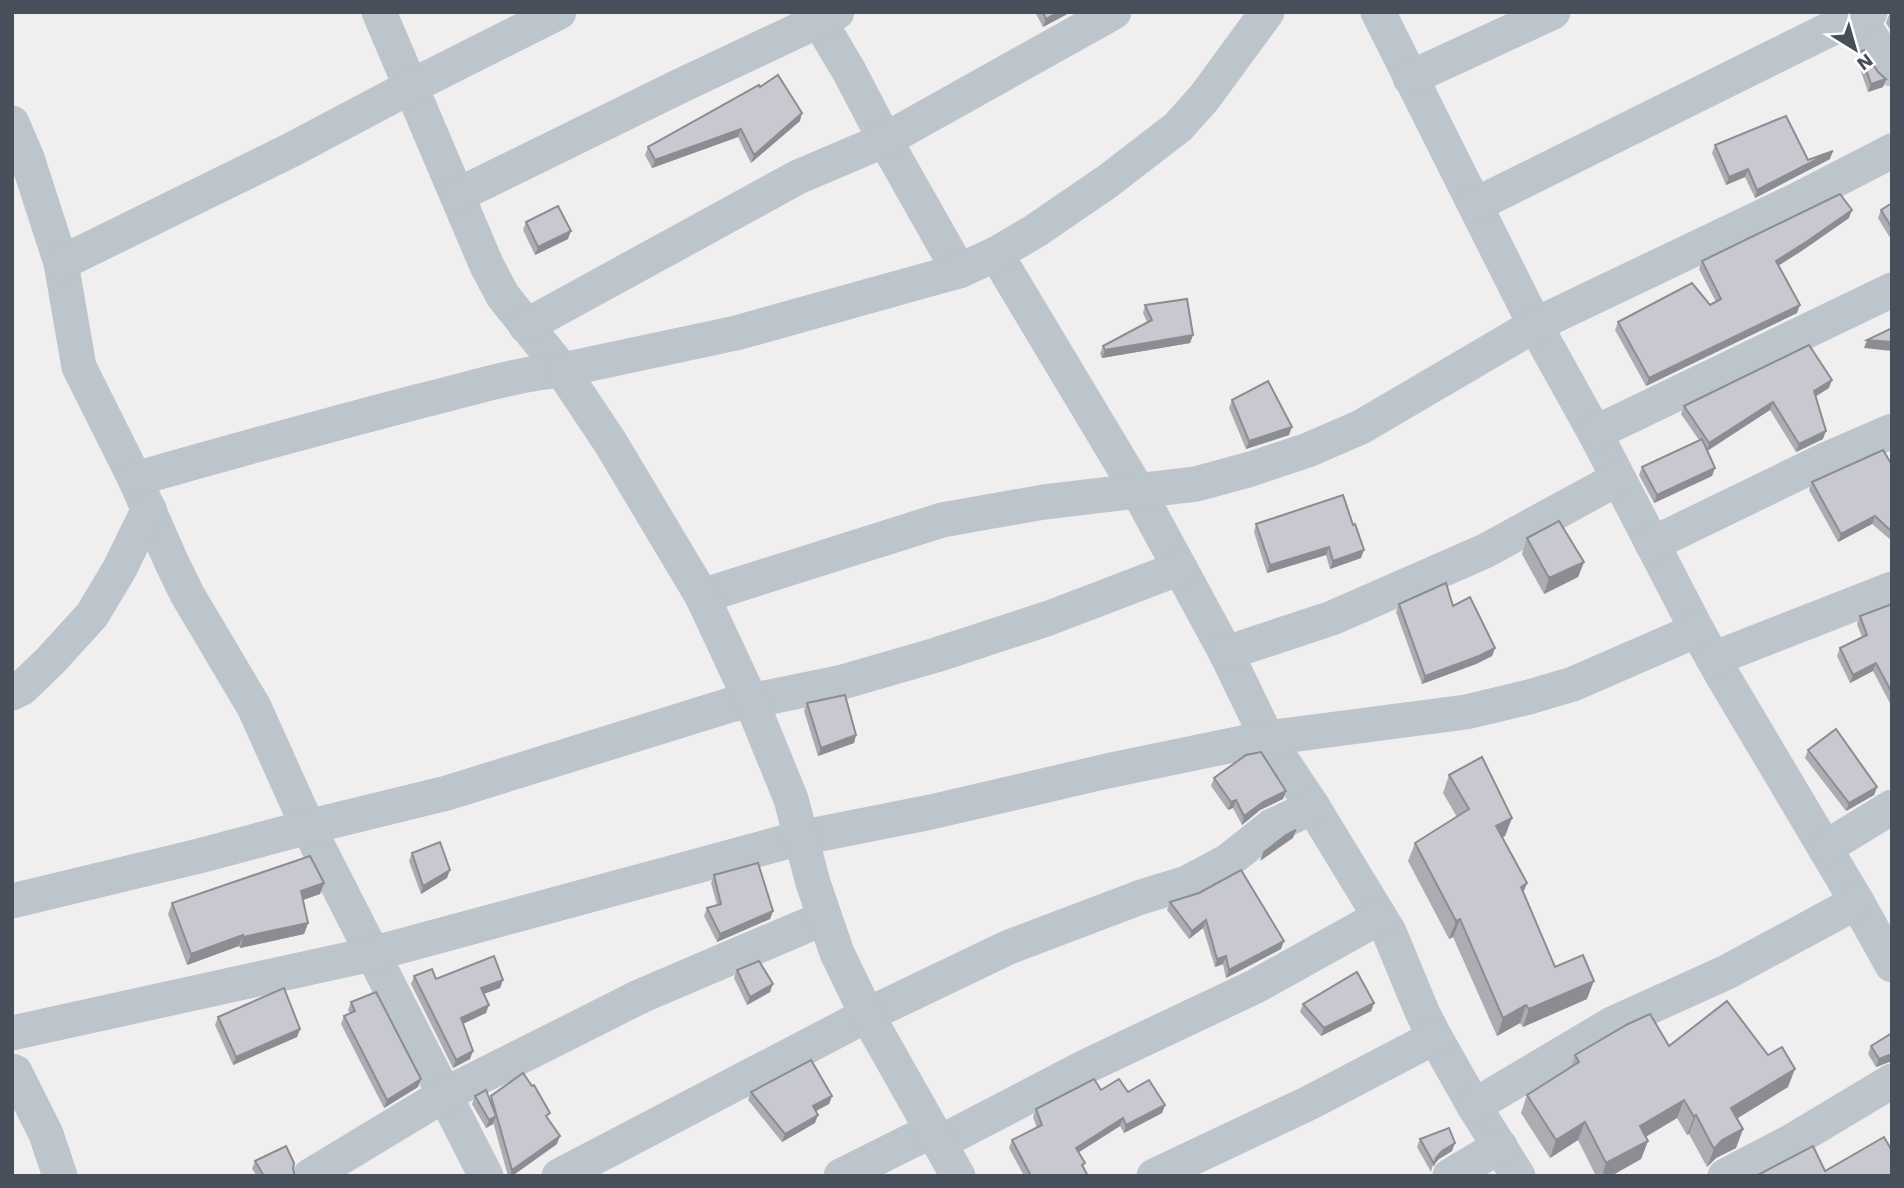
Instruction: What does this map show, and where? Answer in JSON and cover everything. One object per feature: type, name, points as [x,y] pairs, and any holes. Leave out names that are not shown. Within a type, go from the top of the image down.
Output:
[{"type":"street","points":[[379,12],[487,266],[503,296],[562,370],[610,442],[702,596],[751,701],[791,799],[800,838],[837,953],[867,1015],[958,1176]]},
{"type":"street","points":[[61,263],[293,149],[559,12]]},
{"type":"street","points":[[526,326],[798,177],[885,140],[1114,12]]},
{"type":"street","points":[[142,494],[293,434],[537,372],[562,370],[736,333],[959,271],[996,254],[1035,231],[1108,181],[1178,127],[1204,98],[1267,12]]},
{"type":"street","points":[[1378,12],[1535,325],[1595,433],[1705,644],[1857,902],[1887,943]]},
{"type":"street","points":[[1410,78],[1553,12]]},
{"type":"street","points":[[1475,205],[1861,14],[1892,69]]},
{"type":"street","points":[[458,195],[823,15],[885,140],[959,271]]},
{"type":"street","points":[[12,123],[27,158],[61,263],[79,367],[142,494],[187,594],[254,707],[307,827],[486,1176]]},
{"type":"street","points":[[702,596],[942,520],[1044,502],[1196,484],[1308,450],[1361,427],[1535,325],[1795,201],[1892,151]]},
{"type":"street","points":[[996,254],[1138,491],[1226,653],[1267,738],[1313,807],[1389,932],[1423,1014],[1474,1107],[1518,1176]]},
{"type":"street","points":[[1595,433],[1892,290]]},
{"type":"street","points":[[1652,544],[1892,430]]},
{"type":"street","points":[[1226,653],[1332,618],[1485,551],[1617,479]]},
{"type":"street","points":[[12,693],[22,688],[51,660],[92,615],[119,570],[142,494]]},
{"type":"street","points":[[12,901],[446,793],[730,705],[839,683],[1049,618],[1180,568]]},
{"type":"street","points":[[12,1034],[372,954],[800,838],[1267,738],[1466,712],[1529,697],[1892,589]]},
{"type":"street","points":[[559,1176],[867,1015],[1009,947],[1141,897],[1187,883],[1228,861],[1272,826],[1313,807]]},
{"type":"street","points":[[1825,848],[1892,807]]},
{"type":"street","points":[[1474,1107],[1612,1024],[1727,972],[1857,902]]},
{"type":"street","points":[[841,1176],[935,1137],[1256,985],[1380,917]]},
{"type":"street","points":[[310,1176],[444,1095],[641,996],[824,918]]},
{"type":"street","points":[[1154,1176],[1309,1103],[1436,1037]]},
{"type":"street","points":[[12,1070],[46,1134],[60,1176]]},
{"type":"street","points":[[1725,1176],[1792,1141],[1892,1081]]},
{"type":"street","points":[[1450,1176],[1500,1146]]},
{"type":"building","points":[[1043,12],[1058,12],[1046,19]]},
{"type":"building","points":[[1864,50],[1878,72],[1886,79],[1871,84],[1860,52]]},
{"type":"building","points":[[778,75],[802,113],[754,155],[741,129],[655,160],[648,147]]},
{"type":"building","points":[[1786,116],[1808,160],[1833,151],[1757,190],[1748,169],[1729,177],[1715,145]]},
{"type":"building","points":[[1840,194],[1852,210],[1776,261],[1800,305],[1649,378],[1618,322],[1692,283],[1710,305],[1721,299],[1702,261]]},
{"type":"building","points":[[1892,203],[1892,228],[1881,210]]},
{"type":"building","points":[[558,206],[571,231],[538,247],[526,222]]},
{"type":"building","points":[[1187,299],[1193,335],[1105,350],[1103,346],[1152,320],[1145,305]]},
{"type":"building","points":[[1892,328],[1892,342],[1867,340]]},
{"type":"building","points":[[1809,345],[1832,380],[1814,391],[1826,431],[1799,444],[1773,402],[1709,443],[1684,406]]},
{"type":"building","points":[[1268,381],[1292,427],[1249,441],[1232,400]]},
{"type":"building","points":[[1702,439],[1715,468],[1657,495],[1642,467]]},
{"type":"building","points":[[1883,450],[1892,465],[1892,532],[1875,516],[1841,534],[1812,482]]},
{"type":"building","points":[[1343,495],[1364,550],[1333,561],[1329,547],[1270,565],[1256,524]]},
{"type":"building","points":[[1559,521],[1584,562],[1549,578],[1527,538]]},
{"type":"building","points":[[1446,583],[1453,606],[1470,597],[1495,648],[1425,676],[1399,604]]},
{"type":"building","points":[[1892,604],[1892,693],[1876,663],[1853,675],[1840,648],[1867,635],[1860,616]]},
{"type":"building","points":[[845,695],[856,735],[821,748],[807,703]]},
{"type":"building","points":[[1836,729],[1877,787],[1849,803],[1808,750]]},
{"type":"building","points":[[1261,752],[1286,791],[1263,802],[1244,816],[1236,800],[1231,802],[1214,778],[1246,755]]},
{"type":"building","points":[[1482,757],[1512,818],[1496,826],[1527,883],[1521,887],[1555,967],[1583,955],[1594,981],[1529,1009],[1526,1005],[1503,1018],[1460,919],[1456,921],[1415,843],[1469,809],[1449,775]]},
{"type":"building","points":[[1296,830],[1263,853],[1286,835]]},
{"type":"building","points":[[440,842],[450,870],[423,886],[412,853]]},
{"type":"building","points":[[310,856],[324,883],[301,891],[308,923],[243,935],[191,954],[172,903]]},
{"type":"building","points":[[758,863],[773,911],[720,934],[707,908],[721,904],[714,875]]},
{"type":"building","points":[[1241,870],[1284,941],[1229,970],[1226,956],[1217,959],[1206,920],[1192,931],[1170,902],[1199,893]]},
{"type":"building","points":[[494,956],[503,980],[481,988],[489,1005],[461,1018],[473,1051],[456,1060],[414,976],[432,969],[436,979]]},
{"type":"building","points":[[759,961],[773,984],[750,997],[737,970]]},
{"type":"building","points":[[1357,972],[1374,1003],[1324,1028],[1303,1004]]},
{"type":"building","points":[[284,988],[300,1029],[236,1057],[218,1017]]},
{"type":"building","points":[[376,992],[421,1079],[387,1100],[344,1016],[355,1011],[351,1002]]},
{"type":"building","points":[[1727,1001],[1768,1055],[1782,1047],[1795,1069],[1731,1108],[1743,1129],[1722,1140],[1714,1149],[1696,1115],[1694,1117],[1684,1100],[1640,1126],[1648,1141],[1606,1163],[1585,1122],[1556,1140],[1527,1095],[1579,1062],[1575,1055],[1628,1024],[1650,1014],[1669,1046]]},
{"type":"building","points":[[1892,1033],[1892,1054],[1879,1059],[1871,1046]]},
{"type":"building","points":[[811,1060],[832,1096],[813,1106],[818,1115],[785,1134],[751,1092]]},
{"type":"building","points":[[523,1073],[532,1086],[534,1085],[550,1113],[546,1116],[560,1136],[512,1170],[491,1096]]},
{"type":"building","points":[[1094,1079],[1101,1090],[1119,1079],[1128,1092],[1149,1080],[1165,1105],[1126,1125],[1123,1118],[1076,1148],[1085,1163],[1082,1165],[1088,1176],[1031,1176],[1012,1140],[1042,1125],[1036,1109]]},
{"type":"building","points":[[486,1090],[496,1116],[489,1120],[475,1096]]},
{"type":"building","points":[[1449,1128],[1455,1143],[1442,1151],[1434,1164],[1420,1139]]},
{"type":"building","points":[[1884,1137],[1892,1151],[1892,1176],[1756,1176],[1813,1146],[1825,1171]]},
{"type":"building","points":[[286,1146],[294,1163],[295,1176],[264,1176],[255,1161]]}]
